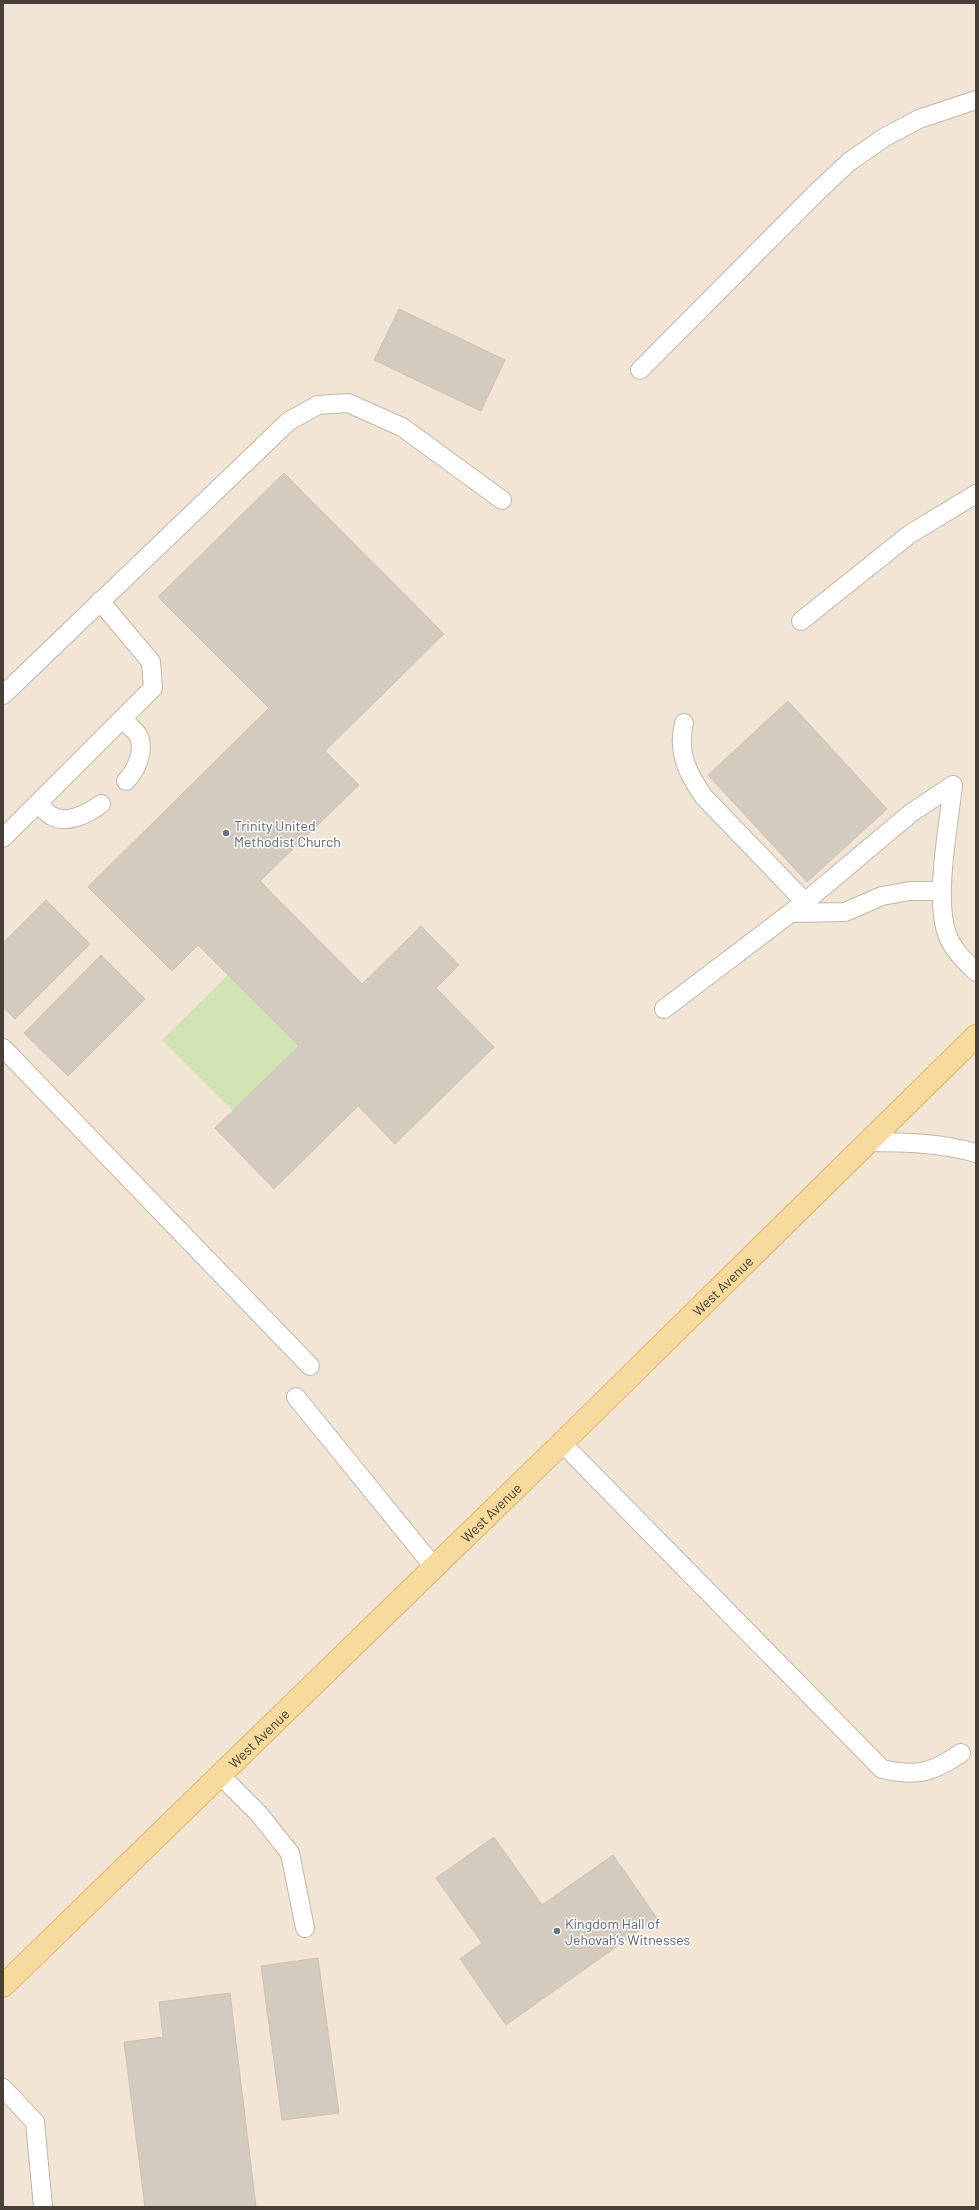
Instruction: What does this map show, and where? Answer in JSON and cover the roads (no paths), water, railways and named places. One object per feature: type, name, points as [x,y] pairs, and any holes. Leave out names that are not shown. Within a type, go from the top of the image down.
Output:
[{"type":"main road","name":"West Avenue","points":[[3,1986],[562,1443],[976,1036]]},
{"type":"lane","points":[[640,370],[815,194],[850,162],[885,137],[919,119],[976,100]]},
{"type":"lane","points":[[3,694],[289,421],[318,405],[348,403],[402,427],[502,500]]},
{"type":"lane","points":[[801,621],[910,534],[976,494]]},
{"type":"lane","points":[[3,838],[153,688],[151,662],[100,601]]},
{"type":"lane","points":[[123,719],[138,736],[140,752],[134,773],[126,781]]},
{"type":"lane","points":[[684,723],[681,750],[685,765],[692,780],[799,908],[845,912],[882,896],[910,891],[942,891]]},
{"type":"lane","points":[[664,1009],[799,908],[911,813],[953,785],[942,891],[946,933],[953,946],[976,972]]},
{"type":"lane","points":[[38,803],[52,817],[68,819],[89,813],[101,804]]},
{"type":"lane","points":[[3,1048],[310,1366]]},
{"type":"lane","points":[[868,1142],[930,1144],[958,1148],[976,1153]]},
{"type":"lane","points":[[296,1397],[434,1567]]},
{"type":"lane","points":[[562,1443],[882,1768],[905,1774],[927,1772],[945,1765],[961,1753]]},
{"type":"lane","points":[[220,1775],[259,1814],[290,1853],[305,1928]]},
{"type":"lane","points":[[3,2088],[36,2122],[43,2207]]},
{"type":"place","name":"Trinity United Methodist Church","points":[[226,833]]},
{"type":"place","name":"Kingdom Hall of Jehovah’s Witnesses","points":[[557,1931]]}]
